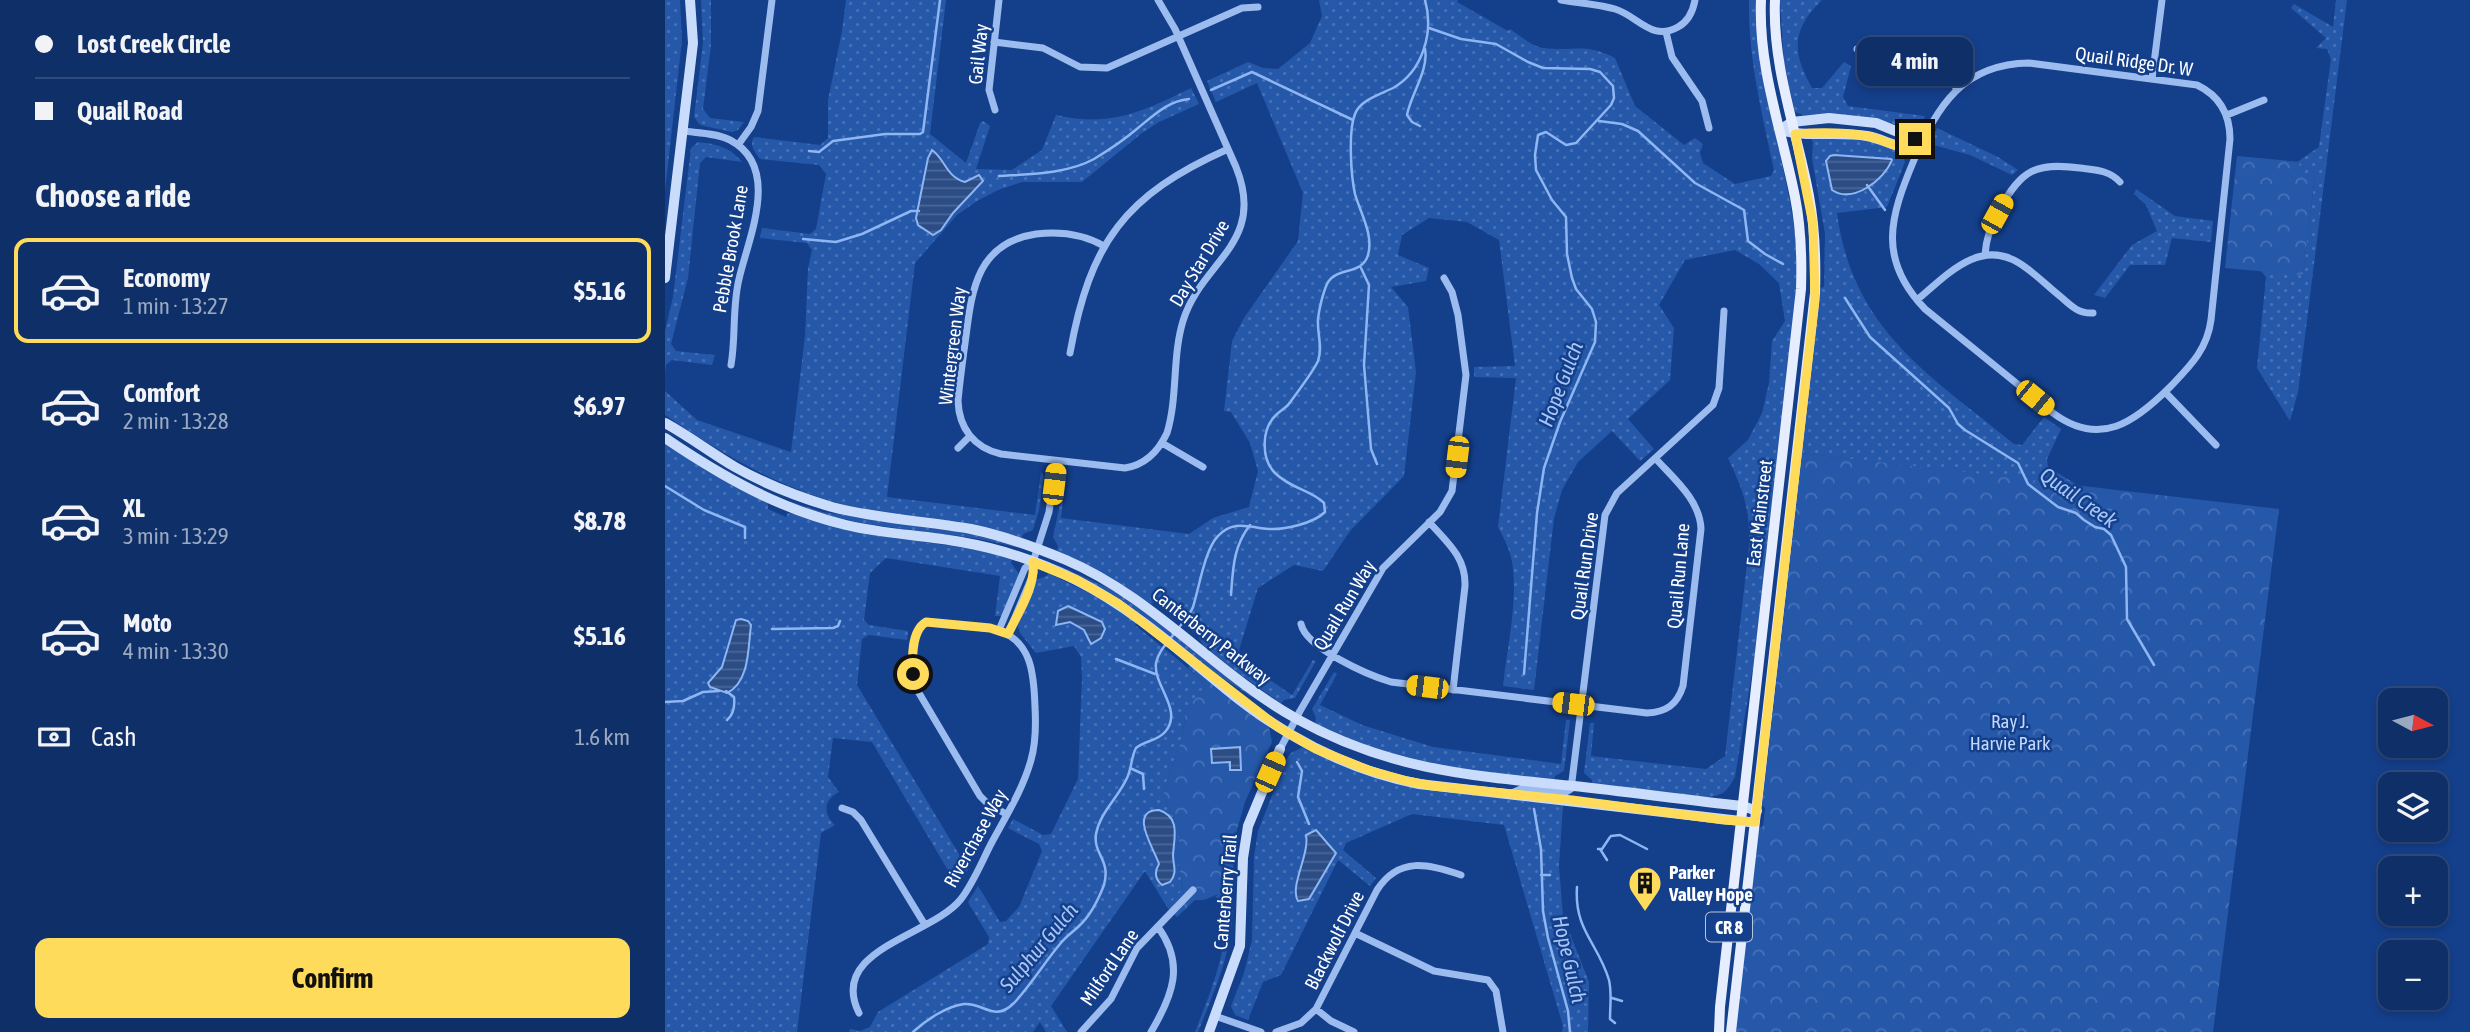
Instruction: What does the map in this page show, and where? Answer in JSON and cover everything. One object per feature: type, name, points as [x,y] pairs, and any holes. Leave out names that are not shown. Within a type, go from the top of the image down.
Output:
[{"type":"main road","name":"East Mainstreet","points":[[1719,1032],[1801,294],[1799,222],[1763,58],[1761,0]]},
{"type":"main road","name":"East Mainstreet","points":[[1731,1032],[1815,300],[1813,224],[1778,58],[1775,0]]},
{"type":"street","points":[[665,278],[693,43],[690,0]]},
{"type":"street","points":[[683,131],[720,137],[738,145],[751,127],[758,111],[772,0]]},
{"type":"street","name":"Gail Way","points":[[995,110],[989,89],[999,0]]},
{"type":"street","name":"Day Star Drive","points":[[1158,0],[1179,37],[1228,149],[1242,183],[1244,204],[1241,225],[1233,244],[1194,298],[1184,319],[1170,420],[1163,443]]},
{"type":"street","points":[[1561,0],[1606,4],[1649,30],[1666,32],[1685,22],[1692,12],[1695,0]]},
{"type":"street","points":[[2152,79],[2162,0]]},
{"type":"street","points":[[994,42],[1042,48],[1075,65],[1098,69],[1115,66],[1242,8],[1258,7]]},
{"type":"street","points":[[1666,32],[1672,57],[1702,102],[1709,128]]},
{"type":"street","points":[[1857,49],[1927,59],[1945,72],[1957,89]]},
{"type":"street","name":"Quail Ridge Dr. W","points":[[2019,63],[2201,87],[2218,100],[2227,115],[2231,139],[2207,341],[2197,359],[2137,417],[2119,426],[2099,430],[2071,425],[1932,316],[1908,288],[1899,270],[1893,247],[1892,234],[1897,202],[1934,116],[1957,89],[1986,71],[2019,63]]},
{"type":"street","points":[[2227,115],[2264,100]]},
{"type":"street","points":[[1829,118],[1876,124],[1915,139],[1919,148],[1909,150],[1863,135],[1830,132],[1795,134],[1780,130],[1792,122],[1829,118]]},
{"type":"street","name":"Pebble Brook Lane","points":[[731,365],[737,286],[752,234],[759,188],[753,164],[738,145]]},
{"type":"street","points":[[1070,353],[1080,301],[1091,270],[1104,246],[1132,210],[1156,188],[1186,169],[1228,149]]},
{"type":"street","points":[[1985,255],[1987,236],[1997,214],[2015,184],[2030,172],[2048,166],[2062,166],[2106,172],[2120,182]]},
{"type":"street","name":"Wintergreen Way","points":[[969,437],[961,422],[958,401],[971,297],[982,267],[1005,245],[1032,235],[1078,235],[1104,246]]},
{"type":"street","points":[[1917,300],[1959,265],[1985,255],[2000,255],[2016,261],[2077,311],[2093,313]]},
{"type":"street","name":"Quail Run Way","points":[[1296,718],[1383,568],[1444,507],[1453,488],[1466,379],[1458,315],[1452,292],[1444,278]]},
{"type":"street","name":"Quail Run Drive","points":[[1572,786],[1605,515],[1615,496],[1705,415],[1716,400],[1720,381],[1724,312]]},
{"type":"street","points":[[2165,392],[2216,445]]},
{"type":"street","name":"Canterberry Parkway","points":[[665,423],[743,471],[809,500],[879,517],[978,531],[1038,549],[1100,577],[1162,618],[1255,692],[1296,718],[1344,743],[1403,763],[1455,774],[1743,806],[1756,816]]},
{"type":"street","points":[[958,448],[969,437],[982,447],[997,453],[1129,468],[1150,458],[1163,443],[1203,467]]},
{"type":"street","name":"Canterberry Parkway","points":[[665,438],[744,487],[813,515],[871,530],[979,546],[1033,562],[1077,580],[1155,631],[1228,691],[1288,733],[1345,762],[1395,778],[1433,786],[1512,793],[1741,822],[1756,816]]},
{"type":"street","name":"Quail Run Lane","points":[[1582,706],[1647,713],[1674,710],[1683,686],[1701,523],[1692,500],[1656,459]]},
{"type":"street","points":[[1006,814],[980,796],[918,692],[913,664],[916,634],[919,621],[935,621],[999,630],[1008,634],[1034,572],[1033,562],[1049,512],[1056,461]]},
{"type":"street","points":[[1429,522],[1455,550],[1464,570],[1465,586],[1453,690]]},
{"type":"street","points":[[999,630],[1025,568],[1033,562]]},
{"type":"street","points":[[1301,624],[1308,638],[1332,654],[1391,682],[1582,706]]},
{"type":"street","name":"Riverchase Way","points":[[859,1013],[853,1002],[852,991],[853,981],[860,968],[877,953],[948,911],[961,899],[1027,773],[1033,753],[1036,726],[1032,666],[1022,646],[1008,634]]},
{"type":"street","name":"Canterberry Trail","points":[[1209,1032],[1240,946],[1243,858],[1248,826],[1296,718]]},
{"type":"street","points":[[1512,793],[1524,788],[1567,792],[1572,786]]},
{"type":"street","points":[[842,808],[853,812],[861,820],[925,925]]},
{"type":"street","name":"Blackwolf Drive","points":[[1276,1032],[1301,1023],[1316,1009],[1380,887],[1394,873],[1425,864],[1461,875]]},
{"type":"street","name":"Milford Lane","points":[[1081,1032],[1111,999],[1131,957],[1193,890]]},
{"type":"street","points":[[1151,1032],[1167,999],[1174,963],[1171,947],[1158,927]]},
{"type":"street","points":[[1356,933],[1433,971],[1493,979],[1503,1032]]},
{"type":"street","points":[[1316,1009],[1331,1021],[1354,1032]]},
{"type":"street","points":[[1215,1016],[1261,1032]]},
{"type":"green space","points":[[665,0],[680,0],[682,40],[665,191]]},
{"type":"green space","points":[[701,0],[711,0],[711,45],[703,109],[710,118],[744,122],[738,130],[732,132],[700,125],[694,117],[703,42]]},
{"type":"green space","points":[[846,0],[946,0],[930,134],[966,163],[980,123],[983,121],[990,126],[976,169],[1012,170],[1042,150],[1056,115],[1093,120],[1126,115],[1158,104],[1191,88],[1199,104],[1142,133],[1082,182],[1022,182],[977,201],[957,215],[915,263],[887,497],[1035,515],[1041,472],[1044,476],[1039,510],[1033,530],[1023,534],[1022,538],[831,501],[757,471],[665,415],[665,391],[697,420],[791,452],[805,336],[808,268],[812,250],[807,243],[760,238],[762,228],[810,234],[816,229],[826,174],[819,165],[760,159],[752,143],[754,137],[820,145],[828,138],[828,100]]},
{"type":"green space","points":[[1319,0],[1458,0],[1457,2],[1540,47],[1587,49],[1604,53],[1615,58],[1635,106],[1684,145],[1695,138],[1703,144],[1700,153],[1703,163],[1735,184],[1771,176],[1774,170],[1751,43],[1749,0],[1756,0],[1760,55],[1793,219],[1796,301],[1755,654],[1735,777],[1720,794],[1704,798],[1592,785],[1592,780],[1584,773],[1590,723],[1594,723],[1591,756],[1706,769],[1725,756],[1749,546],[1745,501],[1728,458],[1748,440],[1762,413],[1769,383],[1772,341],[1785,321],[1779,283],[1759,264],[1735,250],[1685,260],[1659,305],[1674,328],[1670,380],[1628,419],[1654,449],[1640,461],[1612,431],[1578,462],[1562,490],[1554,518],[1534,690],[1503,686],[1513,613],[1514,583],[1511,558],[1498,527],[1516,378],[1474,377],[1474,367],[1515,366],[1499,240],[1467,222],[1429,218],[1402,235],[1398,255],[1429,268],[1426,281],[1391,287],[1408,307],[1416,372],[1404,476],[1350,531],[1323,571],[1294,565],[1258,588],[1239,650],[1248,665],[1292,695],[1313,660],[1316,661],[1295,698],[1281,703],[1204,646],[1198,636],[1155,602],[1151,604],[1101,572],[1057,551],[1058,546],[1053,537],[1066,476],[1061,518],[1189,534],[1213,518],[1249,507],[1258,471],[1250,443],[1231,412],[1224,411],[1232,341],[1244,318],[1298,241],[1303,193],[1257,83],[1216,102],[1207,81],[1248,62],[1263,68],[1278,69],[1310,43],[1322,16]]},
{"type":"green space","points":[[1780,0],[1822,0],[1805,21],[1798,42],[1801,63],[1812,88],[1822,88],[1844,62],[1851,66],[1843,97],[1848,106],[1925,116],[1920,127],[1906,129],[1883,121],[1795,112],[1784,63]]},
{"type":"green space","points":[[2336,0],[2347,0],[2298,392],[2290,421],[2257,368],[2266,277],[2261,271],[2303,274],[2315,176],[2298,173],[2297,162],[2319,147],[2331,59],[2327,49],[2316,48],[2326,38],[2291,8],[2294,4],[2333,27]]},
{"type":"green space","points":[[1937,128],[1998,157],[2018,170],[2012,175],[1970,155],[1930,144]]},
{"type":"green space","points":[[1842,137],[1873,141],[1905,154],[1905,162],[1887,207],[1837,213],[1846,254],[1859,289],[1878,319],[1925,371],[2014,444],[2022,445],[2044,417],[2061,429],[2047,459],[2048,467],[2079,486],[1802,453],[1820,288],[1824,287],[1825,234],[1811,139]]},
{"type":"green space","points":[[698,142],[722,147],[742,162],[706,157],[700,163],[688,278],[671,344],[676,351],[715,355],[712,365],[672,360],[666,365],[665,374],[665,331],[673,297],[691,148]]},
{"type":"green space","points":[[2237,156],[2300,162],[2298,173],[2315,175],[2303,275],[2225,268]]},
{"type":"green space","points":[[2136,189],[2175,216],[2213,221],[2211,242],[2172,238],[2165,265],[2130,265],[2105,298],[2094,295],[2132,245],[2157,231],[2146,205],[2134,194]]},
{"type":"green space","points":[[665,444],[706,471],[768,503],[768,509],[786,517],[788,513],[792,513],[867,533],[983,552],[1012,560],[1011,563],[1019,574],[1002,616],[995,616],[1000,576],[886,558],[870,573],[864,620],[869,625],[908,631],[907,640],[869,635],[862,639],[857,685],[968,869],[960,883],[949,872],[872,742],[833,738],[828,777],[839,792],[830,799],[827,812],[835,825],[821,833],[797,1032],[665,1032]]},
{"type":"green space","name":"Ray J. Harvie Park","points":[[1802,453],[2279,509],[2213,1032],[1735,1032],[1759,828],[1763,826],[1765,808],[1762,805]]},
{"type":"green space","points":[[788,501],[823,512],[966,533],[1021,549],[976,539],[863,523],[800,507]]},
{"type":"green space","points":[[1053,563],[1115,591],[1143,609],[1278,714],[1210,670],[1121,600]]},
{"type":"green space","points":[[1048,573],[1103,600],[1137,622],[1135,625],[1206,685],[1186,710],[1182,738],[1163,795],[1180,831],[1177,854],[1183,890],[1167,907],[1145,871],[1051,1006],[1067,1032],[1046,1032],[1040,1022],[1033,1032],[849,1032],[850,1029],[860,1031],[870,1027],[878,1012],[988,944],[989,937],[968,902],[978,886],[1000,922],[1006,921],[1019,907],[1042,851],[1039,844],[1008,828],[1013,819],[1043,835],[1051,834],[1078,779],[1081,657],[1074,646],[1036,653],[1020,633],[1017,624],[1035,580],[1047,576]]},
{"type":"green space","points":[[1190,665],[1269,727],[1272,742],[1245,802],[1236,833],[1233,869],[1226,876],[1226,893],[1195,900],[1177,917],[1167,907],[1183,889],[1177,854],[1180,831],[1163,795],[1182,738],[1186,710],[1206,685],[1188,668]]},
{"type":"green space","points":[[1334,672],[1337,674],[1320,705],[1362,725],[1433,747],[1561,764],[1566,720],[1570,720],[1564,771],[1555,776],[1554,780],[1452,769],[1382,751],[1348,738],[1315,723],[1312,709]]},
{"type":"green space","points":[[1303,747],[1348,768],[1398,784],[1563,806],[1559,866],[1563,916],[1589,982],[1588,1032],[1562,1032],[1563,1026],[1504,825],[1412,814],[1346,843],[1343,850],[1376,878],[1370,886],[1338,860],[1281,975],[1263,982],[1248,1020],[1235,1015],[1231,1006],[1244,973],[1252,940],[1254,857],[1258,831],[1287,758]]},
{"type":"green space","points":[[1226,893],[1233,899],[1227,952],[1198,1032],[1195,1032],[1213,984],[1225,939],[1228,904],[1215,897]]},
{"type":"shaded area","points":[[932,150],[959,180],[965,182],[979,175],[983,181],[941,230],[933,235],[918,225],[916,218]]},
{"type":"shaded area","points":[[1834,155],[1892,160],[1882,175],[1867,188],[1840,194],[1832,190],[1826,161]]},
{"type":"shaded area","points":[[1068,606],[1102,622],[1105,629],[1101,638],[1091,644],[1084,630],[1070,622],[1056,625],[1058,611]]},
{"type":"shaded area","points":[[741,619],[751,625],[747,663],[740,681],[727,693],[710,687],[708,683],[722,667],[736,620]]},
{"type":"shaded area","points":[[1240,747],[1241,770],[1230,770],[1230,762],[1212,763],[1211,749]]},
{"type":"shaded area","points":[[1159,810],[1171,818],[1175,829],[1174,875],[1170,882],[1162,885],[1156,875],[1159,864],[1145,832],[1144,823],[1145,816]]},
{"type":"shaded area","points":[[1316,830],[1336,853],[1309,899],[1298,901],[1296,887],[1306,835]]},
{"type":"waterway","points":[[809,151],[819,152],[833,141],[923,132],[940,0]]},
{"type":"waterway","name":"Sulphur Gulch","points":[[1178,629],[1193,607],[1209,550],[1224,531],[1236,526],[1269,529],[1291,527],[1325,512],[1324,503],[1288,483],[1270,467],[1265,452],[1265,436],[1271,421],[1288,405],[1318,361],[1318,319],[1327,284],[1336,275],[1360,266],[1368,255],[1368,232],[1352,176],[1353,122],[1361,105],[1403,81],[1419,61],[1427,37],[1425,0]]},
{"type":"waterway","name":"Hope Gulch","points":[[1429,28],[1461,39],[1496,44],[1543,68],[1590,69],[1600,72],[1613,86],[1614,98],[1611,105],[1576,143],[1566,145],[1546,132],[1538,135],[1536,170],[1552,200],[1566,217],[1567,254],[1572,278],[1576,289],[1592,309],[1596,322],[1595,342],[1560,422],[1544,468],[1537,513],[1524,674]]},
{"type":"waterway","points":[[1420,126],[1412,122],[1407,115],[1422,74],[1425,49]]},
{"type":"waterway","points":[[1211,90],[1252,72],[1353,120]]},
{"type":"waterway","points":[[999,176],[1048,172],[1083,164],[1117,144],[1162,109],[1189,99]]},
{"type":"waterway","name":"Quail Creek","points":[[1599,121],[1622,124],[1638,131],[1695,183],[1744,210],[1748,241],[1783,264]]},
{"type":"waterway","points":[[1867,185],[1885,210]]},
{"type":"waterway","points":[[803,239],[836,242],[862,234],[911,211],[919,211]]},
{"type":"waterway","points":[[1361,268],[1369,285],[1364,365],[1371,449],[1377,464]]},
{"type":"waterway","name":"Quail Creek","points":[[1845,298],[1870,337],[1949,408],[1958,424],[2018,463],[2028,484],[2058,507],[2076,513],[2111,535],[2126,567],[2127,619],[2154,665]]},
{"type":"waterway","points":[[665,486],[704,510],[745,527],[745,538]]},
{"type":"waterway","points":[[1231,595],[1237,550],[1250,525]]},
{"type":"waterway","points":[[772,629],[833,628],[838,626],[840,621]]},
{"type":"waterway","name":"Sulphur Gulch","points":[[913,1032],[937,1014],[957,1005],[971,1004],[994,1012],[1007,1009],[1062,941],[1090,912],[1106,876],[1096,841],[1098,826],[1127,778],[1136,748],[1162,735],[1170,724],[1170,707],[1156,672],[1156,663],[1174,634]]},
{"type":"waterway","points":[[1116,659],[1155,674]]},
{"type":"waterway","points":[[665,702],[683,701],[703,692],[719,691]]},
{"type":"waterway","points":[[726,691],[734,697],[733,712],[727,720]]},
{"type":"waterway","points":[[1297,762],[1302,771],[1298,797],[1309,824]]},
{"type":"waterway","points":[[1130,768],[1143,774],[1144,789]]},
{"type":"waterway","name":"Hope Gulch","points":[[1534,809],[1541,849],[1543,911],[1568,1011],[1570,1032]]},
{"type":"waterway","points":[[1611,836],[1620,835],[1647,849]]},
{"type":"waterway","points":[[1598,849],[1602,849],[1610,837]]},
{"type":"waterway","points":[[1600,849],[1607,860]]},
{"type":"waterway","name":"Hope Gulch","points":[[1541,875],[1550,875]]},
{"type":"waterway","points":[[1577,887],[1577,902],[1583,926],[1609,980],[1610,1019],[1615,1023]]},
{"type":"waterway","points":[[1612,998],[1622,1001]]},
{"type":"place","name":"Parker Valley Hope","points":[[1645,913]]},
{"type":"route","points":[[913,674],[916,634],[918,628],[926,622],[990,628],[1008,634],[1031,582],[1033,562],[1077,580],[1119,604],[1228,691],[1278,727],[1316,749],[1381,775],[1433,786],[1755,822],[1815,300],[1813,224],[1795,134],[1830,132],[1863,135],[1909,150],[1919,148],[1915,139]]}]
